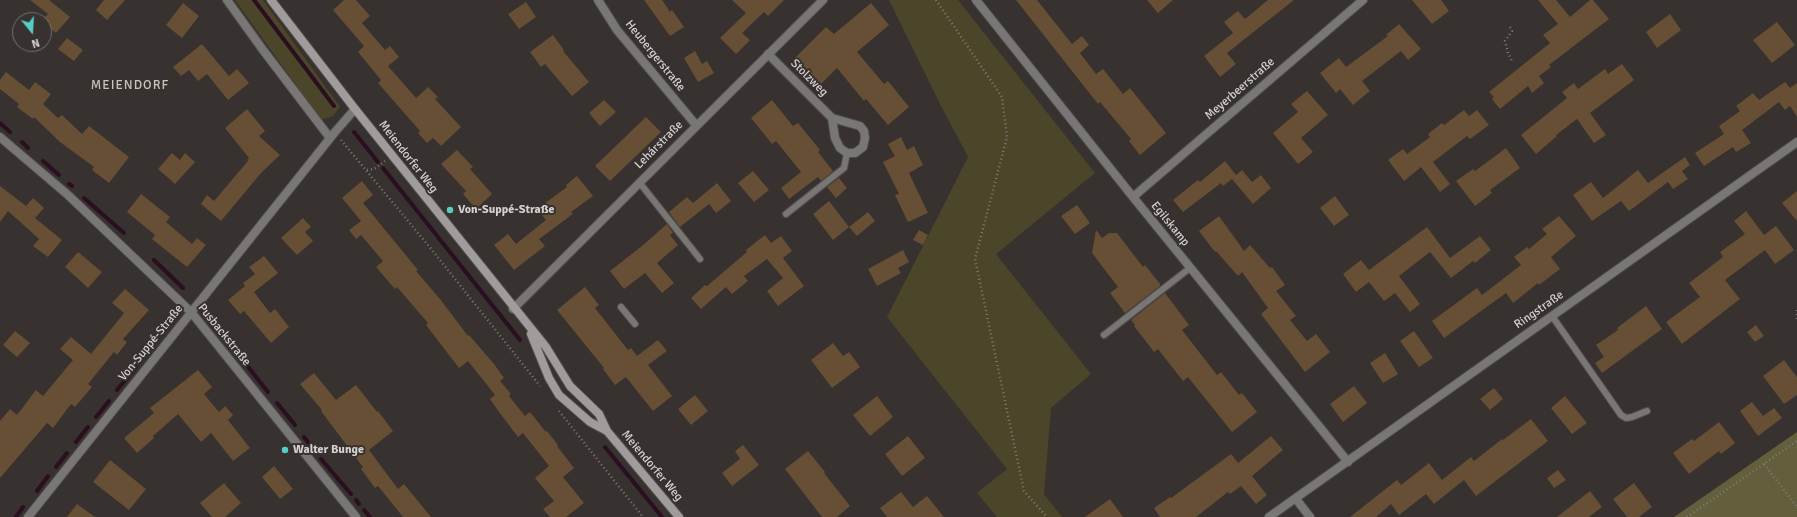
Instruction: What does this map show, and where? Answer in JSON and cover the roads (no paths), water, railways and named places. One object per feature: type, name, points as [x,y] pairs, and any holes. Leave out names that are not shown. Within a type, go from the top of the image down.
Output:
[{"type":"street","points":[[228,0],[263,50],[332,135]]},
{"type":"street","name":"Meiendorfer Weg","points":[[271,0],[513,309],[546,347],[570,386],[599,414],[607,431],[679,517]]},
{"type":"street","name":"Heubergerstraße","points":[[598,0],[617,30],[696,125]]},
{"type":"street","name":"Lehárstraße","points":[[513,309],[823,0]]},
{"type":"street","name":"Egilskamp","points":[[976,0],[1190,268],[1348,462]]},
{"type":"street","name":"Meyerbeerstraße","points":[[1133,197],[1363,0]]},
{"type":"street","name":"Stolzweg","points":[[768,54],[832,118],[860,126],[864,131],[866,138],[863,147],[855,153],[847,152]]},
{"type":"street","name":"Von-Suppé-Straße","points":[[28,517],[332,135],[355,109]]},
{"type":"street","points":[[832,118],[835,138],[840,148],[847,152]]},
{"type":"street","name":"Pusbackstraße","points":[[0,137],[68,195],[191,312],[356,517]]},
{"type":"street","name":"Ringstraße","points":[[1269,517],[1797,142]]},
{"type":"street","name":"Meiendorfer Weg","points":[[529,328],[549,378],[559,395],[590,422],[607,431]]},
{"type":"street","points":[[1296,499],[1310,517]]},
{"type":"lane","points":[[786,214],[844,168],[847,152]]},
{"type":"lane","points":[[639,182],[700,259]]},
{"type":"lane","points":[[1104,335],[1190,268]]},
{"type":"lane","points":[[621,306],[635,324]]},
{"type":"lane","points":[[1552,316],[1621,415],[1626,418],[1632,418],[1647,411]]},
{"type":"waterway","points":[[254,0],[334,106]]},
{"type":"waterway","points":[[0,123],[10,132]]},
{"type":"waterway","points":[[354,132],[378,162]]},
{"type":"waterway","points":[[22,142],[28,148]]},
{"type":"waterway","points":[[43,161],[59,175]]},
{"type":"waterway","points":[[383,168],[520,340]]},
{"type":"waterway","points":[[84,198],[124,233]]},
{"type":"waterway","points":[[154,260],[183,288]]},
{"type":"waterway","points":[[208,317],[217,329]]},
{"type":"waterway","points":[[230,344],[268,392]]},
{"type":"waterway","points":[[117,390],[136,367]]},
{"type":"waterway","points":[[96,417],[109,401]]},
{"type":"waterway","points":[[277,403],[295,425]]},
{"type":"waterway","points":[[76,442],[88,427]]},
{"type":"waterway","points":[[304,437],[315,451]]},
{"type":"waterway","points":[[605,447],[662,517]]},
{"type":"waterway","points":[[56,467],[67,453]]},
{"type":"waterway","points":[[321,459],[351,494]]},
{"type":"waterway","points":[[37,491],[48,476]]},
{"type":"waterway","points":[[356,500],[359,504]]},
{"type":"waterway","points":[[16,517],[23,507]]},
{"type":"waterway","points":[[364,510],[370,517]]},
{"type":"place","name":"Von-Suppé-Straße","points":[[450,210]]},
{"type":"place","name":"Walter Bunge","points":[[285,450]]},
{"type":"district","name":"MEIENDORF","points":[[130,86]]}]
